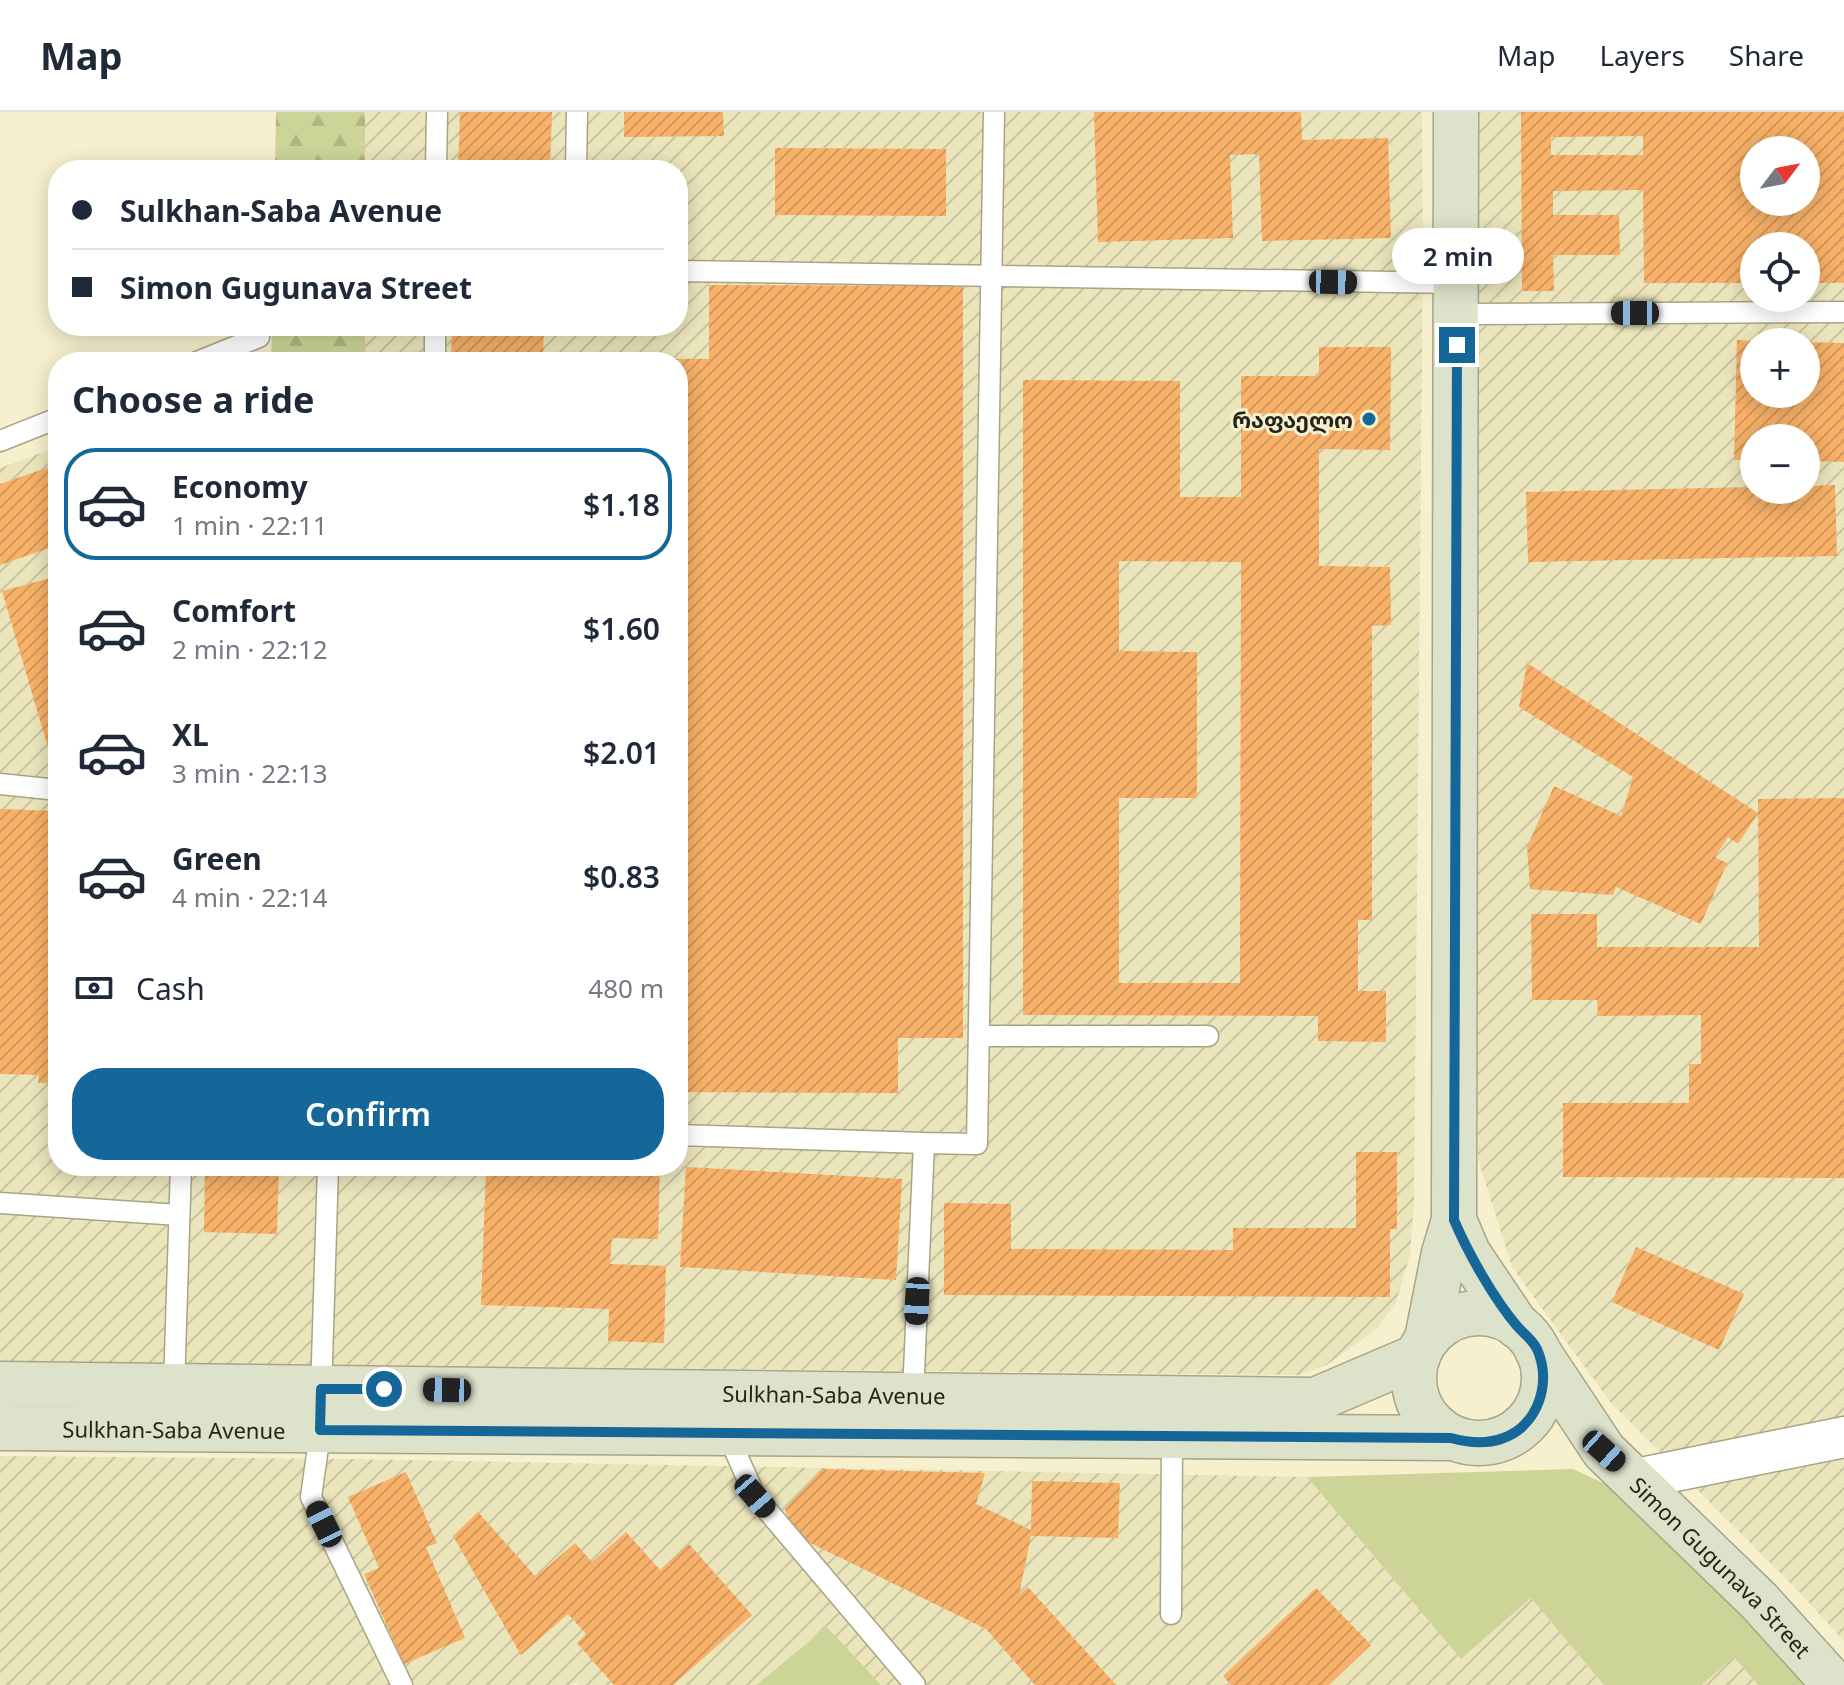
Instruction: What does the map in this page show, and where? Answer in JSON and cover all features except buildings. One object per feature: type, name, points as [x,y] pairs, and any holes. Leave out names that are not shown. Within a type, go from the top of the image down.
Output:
[{"type":"main road","name":"Simon Gugunava Street","points":[[1422,1347],[1454,1220],[1456,112]]},
{"type":"main road","name":"Simon Gugunava Street","points":[[1454,1220],[1468,1253],[1604,1451],[1759,1601],[1835,1685]]},
{"type":"main road","points":[[1478,1313],[1499,1316],[1527,1338],[1544,1374],[1541,1398],[1529,1420],[1513,1434],[1493,1442],[1472,1443],[1451,1438],[1434,1426],[1417,1400],[1414,1370],[1422,1347],[1441,1325],[1458,1316],[1478,1313]]},
{"type":"main road","name":"Sulkhan-Saba Avenue","points":[[729,1413],[913,1395],[1315,1400],[1422,1347]]},
{"type":"main road","name":"Sulkhan-Saba Avenue","points":[[0,1384],[174,1387],[321,1409]]},
{"type":"main road","name":"Sulkhan-Saba Avenue","points":[[0,1428],[321,1409],[729,1413],[1172,1436],[1451,1438]]},
{"type":"main road","name":"Simon Gugunava Street","points":[[1529,1420],[1604,1451]]},
{"type":"street","points":[[1636,1479],[1844,1437]]},
{"type":"lane","points":[[436,160],[437,112]]},
{"type":"lane","points":[[576,160],[577,112]]},
{"type":"lane","points":[[688,1135],[977,1144],[994,112]]},
{"type":"lane","points":[[688,271],[992,276],[1457,299],[1844,312]]},
{"type":"lane","points":[[222,352],[259,337]]},
{"type":"lane","points":[[0,441],[48,422]]},
{"type":"lane","points":[[0,784],[48,789]]},
{"type":"lane","points":[[979,1036],[1208,1036]]},
{"type":"lane","points":[[913,1395],[924,1143]]},
{"type":"lane","points":[[174,1387],[181,1176]]},
{"type":"lane","points":[[328,1176],[321,1409],[311,1497],[402,1685]]},
{"type":"lane","points":[[0,1203],[179,1215]]},
{"type":"lane","points":[[729,1413],[755,1496],[915,1685]]},
{"type":"lane","points":[[1171,1614],[1172,1436]]},
{"type":"shaded area","points":[[365,112],[1422,112],[1414,1204],[1410,1255],[1396,1303],[1377,1329],[1325,1366],[1300,1375],[0,1361],[0,468],[48,451],[48,1176],[688,1176],[688,352],[365,352],[365,336],[688,336],[688,160],[365,160]]},
{"type":"shaded area","points":[[1477,112],[1844,112],[1844,1641],[1611,1403],[1512,1267],[1478,1159]]},
{"type":"shaded area","points":[[0,1456],[345,1459],[1307,1477],[1461,1659],[1531,1598],[1604,1685],[881,1685],[827,1627],[756,1685],[580,1685],[577,1682],[570,1685],[0,1685]]},
{"type":"shaded area","points":[[1734,1657],[1758,1685],[1702,1685]]},
{"type":"green space","points":[[276,112],[365,112],[365,160],[275,160]]},
{"type":"green space","points":[[272,336],[365,336],[365,352],[271,352]]},
{"type":"green space","points":[[1573,1469],[1618,1490],[1812,1685],[1758,1685],[1734,1657],[1702,1685],[1604,1685],[1531,1598],[1461,1659],[1307,1477]]},
{"type":"green space","points":[[827,1627],[881,1685],[756,1685]]},
{"type":"place","name":"რაფაელო","points":[[1369,419]]},
{"type":"route","points":[[384,1389],[321,1389],[320,1430],[1451,1438],[1472,1443],[1493,1442],[1513,1434],[1529,1420],[1541,1398],[1544,1374],[1537,1350],[1468,1253],[1454,1220],[1457,345]]}]
